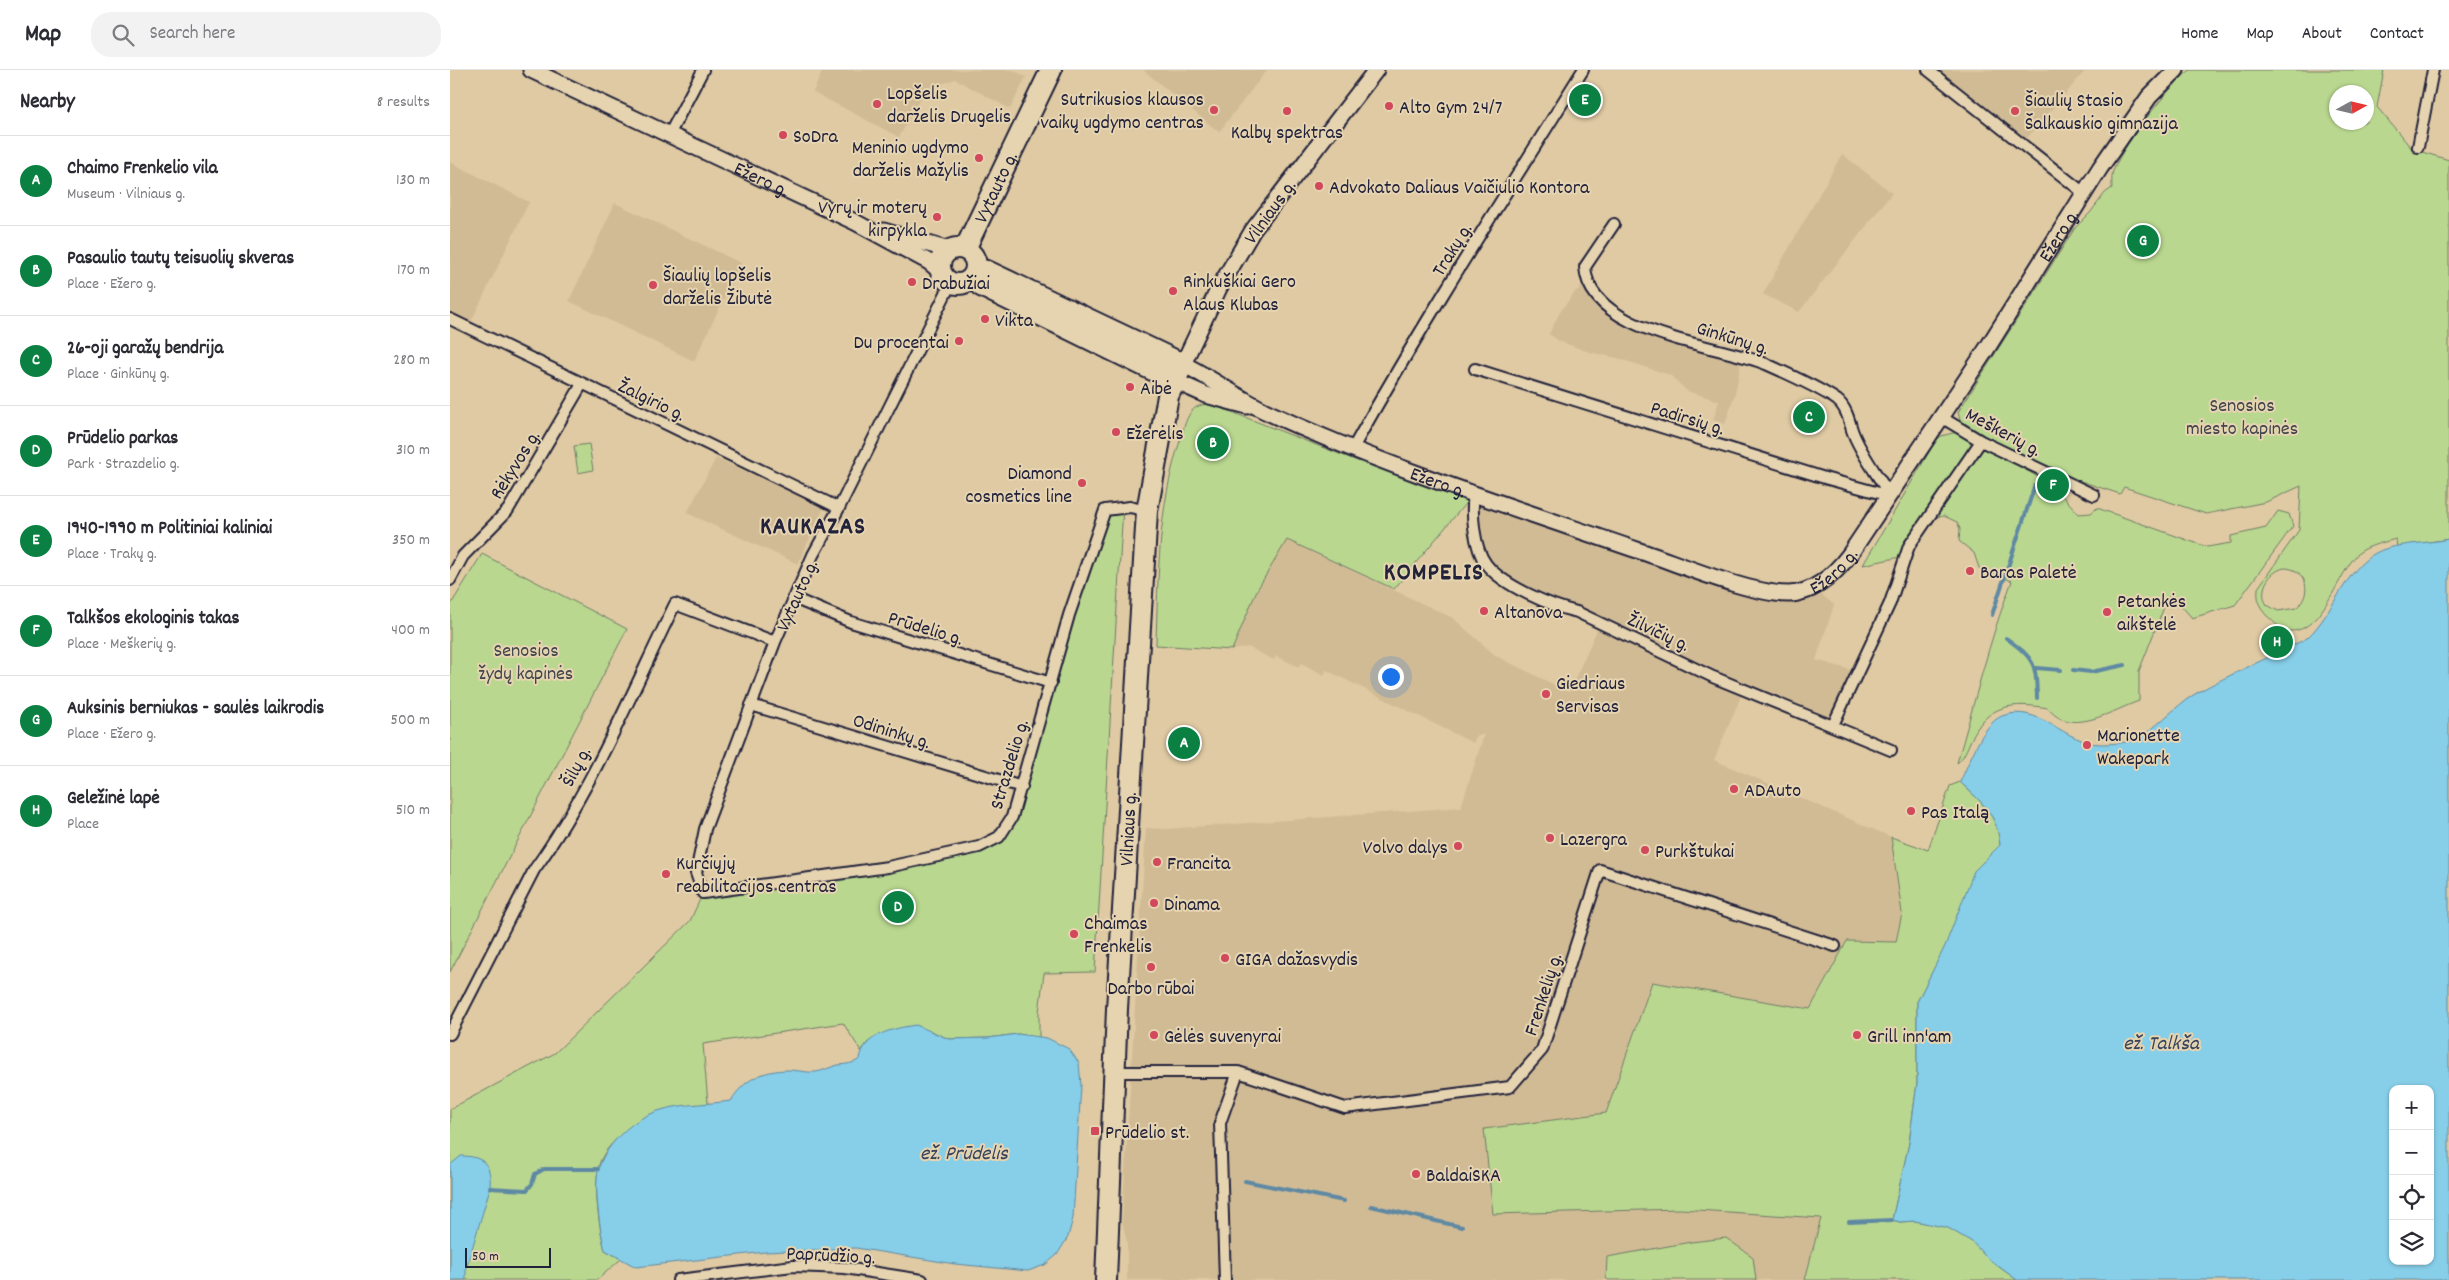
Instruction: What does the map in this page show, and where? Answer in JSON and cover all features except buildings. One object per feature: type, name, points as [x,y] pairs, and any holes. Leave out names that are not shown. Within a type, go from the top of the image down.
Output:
[{"type":"highway","name":"Vytauto g.","points":[[957,250],[1051,70]]},
{"type":"highway","name":"Ežero g.","points":[[957,250],[972,254],[976,262],[975,274],[981,286],[1179,372]]},
{"type":"highway","points":[[957,250],[943,256],[940,263],[945,277],[959,285],[967,283],[975,274]]},
{"type":"highway","name":"Vilniaus g.","points":[[1106,1280],[1134,697],[1147,511],[1168,396],[1179,372]]},
{"type":"main road","name":"Ežero g.","points":[[531,70],[854,222],[929,262],[945,277]]},
{"type":"main road","name":"Vilniaus g.","points":[[1179,372],[1219,288],[1253,230],[1376,70]]},
{"type":"main road","name":"Ežero g.","points":[[1179,372],[1206,395],[1263,410],[1353,448],[1474,494],[1745,586],[1790,594],[1814,588],[1834,573],[1850,554],[1890,496],[2084,193],[2140,110],[2176,70]]},
{"type":"main road","name":"Ežero g.","points":[[854,222],[957,250]]},
{"type":"street","points":[[669,135],[703,70]]},
{"type":"street","name":"Trakų g.","points":[[1353,448],[1387,387],[1521,167],[1583,70]]},
{"type":"street","points":[[1928,70],[2038,159],[2084,193]]},
{"type":"street","points":[[2418,147],[2433,70]]},
{"type":"street","name":"Ginkūnų g.","points":[[1614,224],[1585,267],[1587,284],[1600,301],[1616,314],[1630,321],[1693,344],[1766,364],[1837,400],[1846,411],[1854,437],[1890,496]]},
{"type":"street","name":"Vytauto g.","points":[[703,893],[696,872],[705,829],[775,642],[813,555],[839,508],[945,277]]},
{"type":"street","name":"Žalgirio g.","points":[[450,319],[839,508]]},
{"type":"street","name":"Padirsių g.","points":[[1475,369],[1828,479],[1890,496]]},
{"type":"street","name":"Rėkyvos g.","points":[[450,580],[463,556],[508,510],[582,384]]},
{"type":"street","name":"Meškerių g.","points":[[1941,417],[1981,440],[2094,495]]},
{"type":"street","points":[[1833,726],[1890,603],[1909,546],[1981,440]]},
{"type":"street","name":"Žilvičių g.","points":[[1474,494],[1472,517],[1482,556],[1486,565],[1514,586],[1556,607],[1577,612],[1713,677],[1891,750]]},
{"type":"street","name":"Strazdelio g.","points":[[703,893],[888,867],[980,847],[998,837],[1012,817],[1022,787],[1069,615],[1105,510],[1130,507],[1147,511]]},
{"type":"street","name":"Prūdelio g.","points":[[793,598],[851,622],[1051,683]]},
{"type":"street","name":"Šilų g.","points":[[450,1034],[534,870],[550,848],[597,764],[675,604],[775,642]]},
{"type":"street","name":"Odininkų g.","points":[[751,705],[1022,787]]},
{"type":"street","name":"Frenkelių g.","points":[[1115,1072],[1238,1072],[1345,1108],[1510,1087],[1542,1050],[1600,870],[1835,946]]},
{"type":"street","points":[[1225,1280],[1220,1123],[1238,1072]]},
{"type":"street","name":"Paprūdžio g.","points":[[678,1280],[793,1266],[845,1268],[922,1280]]},
{"type":"shaded area","name":"Lopšelis darželis Drugelis","points":[[823,70],[1013,70],[1026,77],[1010,109],[955,79],[925,90],[899,137],[813,92]]},
{"type":"shaded area","name":"Sutrikusios klausos vaikų ugdymo centras","points":[[1143,70],[1267,70],[1219,132]]},
{"type":"shaded area","name":"Šiaulių Stasio Šalkauskio gimnazija","points":[[1928,70],[2086,70],[2021,145]]},
{"type":"shaded area","points":[[1842,154],[1892,193],[1799,312],[1763,294]]},
{"type":"shaded area","points":[[450,162],[529,202],[468,328],[450,319]]},
{"type":"shaded area","name":"Šiaulių lopšelis darželis Žibutė","points":[[615,203],[741,263],[694,361],[569,301]]},
{"type":"shaded area","points":[[1587,284],[1616,314],[1742,357],[1735,394],[1725,424],[1713,420],[1719,401],[1687,391],[1670,375],[1617,358],[1589,352],[1559,341],[1549,334],[1560,312],[1575,292]]},
{"type":"shaded area","points":[[716,458],[824,507],[798,564],[687,513]]},
{"type":"shaded area","points":[[1474,494],[1745,586],[1814,588],[1834,605],[1816,660],[1858,672],[1833,725],[1744,689],[1714,760],[1891,837],[1902,913],[1896,943],[1847,941],[1810,1009],[1652,982],[1606,1113],[1484,1129],[1681,1209],[1821,1218],[1805,1280],[1127,1280],[1127,1242],[1122,1221],[1146,828],[1166,829],[1461,807],[1484,735],[1477,735],[1473,743],[1326,670],[1324,675],[1301,663],[1299,667],[1276,656],[1274,660],[1248,647],[1232,650],[1257,590],[1287,540],[1453,618],[1496,656],[1569,692],[1600,623],[1514,586],[1482,557]]},
{"type":"green space","name":"Senosios miesto kapinės","points":[[2190,70],[2384,70],[2377,107],[2412,149],[2449,160],[2449,539],[2397,547],[2396,539],[2360,552],[2344,573],[2319,614],[2309,624],[2297,630],[2284,630],[2264,613],[2258,599],[2258,588],[2299,530],[2301,486],[2266,502],[2206,514],[2124,487],[2120,494],[2053,472],[1998,444],[1960,420],[1958,412],[2075,228],[2090,213],[2105,193],[2112,188],[2113,171],[2127,145],[2170,89]],"holes":[[[2284,568],[2298,572],[2305,583],[2305,596],[2296,608],[2278,611],[2267,605],[2264,600],[2264,588],[2269,578],[2278,570]]]},
{"type":"green space","points":[[1211,404],[1360,462],[1470,498],[1394,589],[1287,540],[1257,590],[1232,650],[1156,645],[1160,542],[1167,491],[1184,426],[1189,415],[1197,407]]},
{"type":"green space","points":[[1957,432],[2040,478],[2056,489],[2079,514],[2091,513],[2097,508],[2207,547],[2231,543],[2231,536],[2266,528],[2278,511],[2289,514],[2293,526],[2235,605],[2192,618],[2173,596],[2168,597],[2139,671],[2139,701],[2105,715],[2080,721],[2068,721],[2057,717],[2048,708],[2023,705],[2002,708],[1993,712],[1977,728],[1963,756],[1957,763],[1989,648],[2012,581],[1979,568],[1974,553],[1959,541],[1960,529],[1957,522],[1944,516],[1921,519],[1900,557],[1863,565],[1935,442],[1941,436]]},
{"type":"green space","points":[[589,444],[593,470],[578,473],[574,446]]},
{"type":"green space","points":[[1123,507],[1095,972],[1044,973],[1039,1012],[1039,1038],[1018,1034],[988,1038],[949,1039],[931,1031],[868,1042],[861,1051],[843,1023],[703,1044],[708,1104],[681,1107],[641,1122],[618,1138],[602,1158],[597,1178],[601,1231],[605,1250],[621,1259],[597,1280],[450,1280],[450,1109],[555,1053],[690,921],[703,893],[888,867],[999,837],[1012,817],[1105,510]]},
{"type":"green space","name":"Senosios žydų kapinės","points":[[482,554],[627,629],[450,972],[450,606]]},
{"type":"green space","points":[[1960,782],[1987,809],[1996,825],[2000,845],[1993,853],[1917,1002],[1917,1083],[1909,1143],[1892,1220],[1900,1222],[1915,1221],[1948,1227],[1973,1242],[1987,1258],[2017,1280],[1805,1280],[1821,1218],[1681,1209],[1493,1214],[1484,1129],[1606,1113],[1652,982],[1810,1009],[1847,941],[1896,942],[1902,913],[1891,837],[1928,850],[1950,786]]},
{"type":"green space","points":[[1726,1238],[1753,1257],[1756,1280],[1608,1280],[1606,1278],[1607,1257],[1691,1242]]},
{"type":"water","name":"ež. Talkša","points":[[2449,539],[2449,1280],[2017,1280],[1987,1258],[1972,1242],[1948,1228],[1915,1221],[1900,1222],[1892,1220],[1909,1143],[1917,1083],[1917,1002],[1945,946],[1974,871],[2000,845],[1996,825],[1987,809],[1960,782],[1977,745],[1988,727],[2002,716],[2015,713],[2028,714],[2088,742],[2109,744],[2134,740],[2150,730],[2195,694],[2307,638],[2326,615],[2352,574],[2362,563],[2374,554],[2396,546]]},
{"type":"water","name":"ež. Prūdelis","points":[[916,1025],[949,1039],[988,1038],[1018,1034],[1047,1038],[1069,1049],[1079,1063],[1081,1085],[1073,1218],[1068,1237],[1057,1255],[1045,1265],[1028,1271],[955,1264],[856,1248],[765,1252],[636,1267],[605,1250],[599,1220],[597,1175],[602,1159],[607,1151],[619,1136],[633,1124],[648,1115],[667,1108],[731,1101],[741,1087],[762,1074],[780,1070],[816,1072],[852,1063],[860,1059],[862,1050],[874,1038],[890,1030]]},
{"type":"water","points":[[461,1156],[476,1158],[485,1163],[490,1173],[490,1188],[466,1269],[466,1280],[450,1280],[450,1165]]},
{"type":"waterway","points":[[1992,615],[2035,485]]},
{"type":"waterway","points":[[2006,638],[2023,651],[2032,663],[2036,677],[2037,698]]},
{"type":"waterway","points":[[2073,670],[2091,672],[2125,665]]},
{"type":"waterway","points":[[2036,668],[2061,670]]},
{"type":"waterway","points":[[490,1188],[527,1190],[532,1184],[535,1174],[544,1169],[598,1169]]},
{"type":"waterway","points":[[1245,1181],[1344,1201]]},
{"type":"waterway","points":[[1371,1206],[1462,1227]]},
{"type":"waterway","points":[[1849,1222],[1892,1220]]},
{"type":"place","name":"1940-1990 m Politiniai kaliniai","points":[[1585,100]]},
{"type":"place","name":"Lopšelis darželis Drugelis","points":[[877,104]]},
{"type":"place","name":"Alto Gym 24/7","points":[[1389,106]]},
{"type":"place","name":"Sutrikusios klausos vaikų ugdymo centras","points":[[1214,110]]},
{"type":"place","name":"Kalbų spektras","points":[[1287,111]]},
{"type":"place","name":"Šiaulių Stasio Šalkauskio gimnazija","points":[[2015,111]]},
{"type":"place","name":"SoDra","points":[[783,135]]},
{"type":"place","name":"Meninio ugdymo darželis Mažylis","points":[[979,158]]},
{"type":"place","name":"Advokato Daliaus Vaičiulio Kontora","points":[[1319,186]]},
{"type":"place","name":"Vyrų ir moterų kirpykla","points":[[937,217]]},
{"type":"place","name":"Auksinis berniukas - saulės laikrodis","points":[[2143,241]]},
{"type":"place","name":"Drabužiai","points":[[912,282]]},
{"type":"place","name":"Šiaulių lopšelis darželis Žibutė","points":[[653,285]]},
{"type":"place","name":"Rinkuškiai Gero Alaus Klubas","points":[[1173,291]]},
{"type":"place","name":"Vikta","points":[[985,319]]},
{"type":"place","name":"Du procentai","points":[[959,341]]},
{"type":"place","name":"Aibė","points":[[1130,387]]},
{"type":"place","name":"26-oji garažų bendrija","points":[[1809,417]]},
{"type":"place","name":"Ežerėlis","points":[[1116,432]]},
{"type":"place","name":"Pasaulio tautų teisuolių skveras","points":[[1213,443]]},
{"type":"place","name":"Diamond cosmetics line","points":[[1082,483]]},
{"type":"place","name":"Talkšos ekologinis takas","points":[[2053,485]]},
{"type":"place","name":"Baras Paletė","points":[[1970,571]]},
{"type":"place","name":"Altanova","points":[[1484,611]]},
{"type":"place","name":"Petankės aikštelė","points":[[2107,612]]},
{"type":"place","name":"Geležinė lapė","points":[[2277,642]]},
{"type":"place","name":"Giedriaus Servisas","points":[[1546,694]]},
{"type":"place","name":"Chaimo Frenkelio vila","points":[[1184,743]]},
{"type":"place","name":"Marionette Wakepark","points":[[2087,745]]},
{"type":"place","name":"ADAuto","points":[[1734,789]]},
{"type":"place","name":"Pas Italą","points":[[1911,811]]},
{"type":"place","name":"Lazergra","points":[[1550,838]]},
{"type":"place","name":"Volvo dalys","points":[[1458,846]]},
{"type":"place","name":"Purkštukai","points":[[1645,850]]},
{"type":"place","name":"Francita","points":[[1157,862]]},
{"type":"place","name":"Kurčiųjų reabilitacijos centras","points":[[666,874]]},
{"type":"place","name":"Dinama","points":[[1154,903]]},
{"type":"place","name":"Prūdelio parkas","points":[[898,907]]},
{"type":"place","name":"Chaimas Frenkelis","points":[[1074,934]]},
{"type":"place","name":"GIGA dažasvydis","points":[[1225,958]]},
{"type":"place","name":"Darbo rūbai","points":[[1151,967]]},
{"type":"place","name":"Gėlės suvenyrai","points":[[1154,1035]]},
{"type":"place","name":"Grill inn'am","points":[[1857,1035]]},
{"type":"place","name":"Prūdelio st.","points":[[1095,1131]]},
{"type":"place","name":"BaldaiSKA","points":[[1416,1174]]},
{"type":"district","name":"KAUKAZAS","points":[[813,524]]},
{"type":"district","name":"KOMPELIS","points":[[1434,570]]}]
